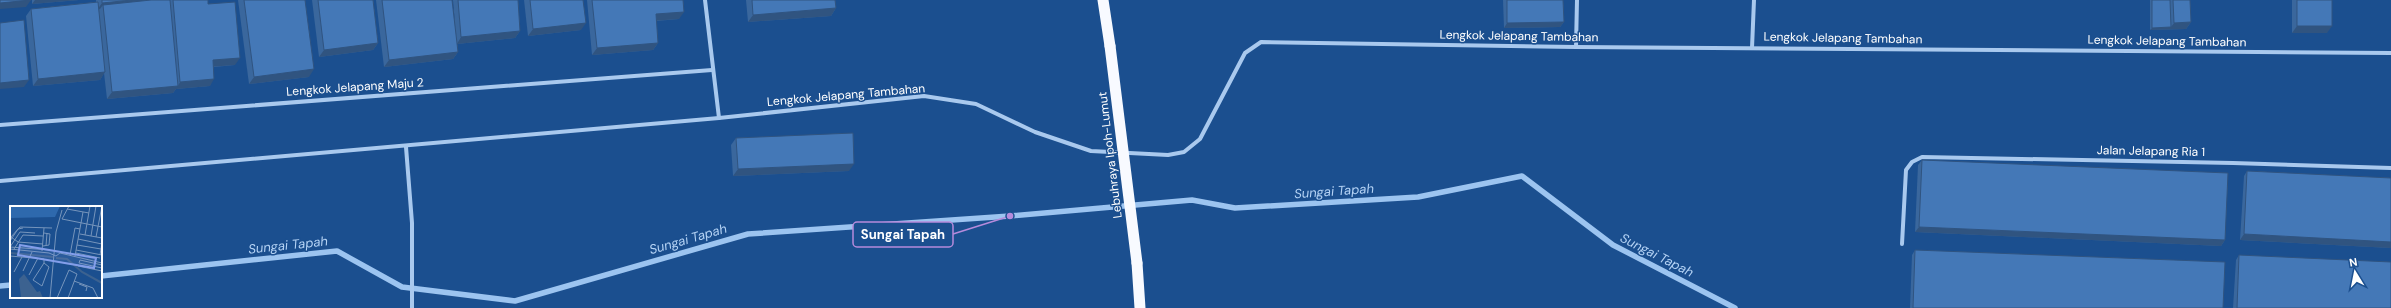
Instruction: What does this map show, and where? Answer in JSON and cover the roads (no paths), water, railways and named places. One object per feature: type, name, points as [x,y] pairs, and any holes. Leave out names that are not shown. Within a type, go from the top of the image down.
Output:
[{"type":"highway","name":"Lebuhraya Ipoh-Lumut","points":[[1103,0],[1110,46],[1140,308]]},
{"type":"street","points":[[704,0],[719,118]]},
{"type":"street","points":[[1576,0],[1576,47]]},
{"type":"street","points":[[1752,48],[1754,0]]},
{"type":"street","name":"Lengkok Jelapang Tambahan","points":[[0,181],[406,147],[719,118],[924,96],[976,104],[1035,132],[1090,151],[1168,155],[1184,152],[1200,139],[1245,53],[1261,42],[1576,47],[2391,54]]},
{"type":"street","name":"Lengkok Jelapang Maju 2","points":[[0,125],[712,70]]},
{"type":"street","points":[[406,147],[412,223],[414,293],[412,308]]},
{"type":"street","name":"Jalan Jelapang Ria 1","points":[[1902,244],[1906,170],[1912,162],[1922,157],[2233,162],[2391,168]]},
{"type":"waterway","name":"Sungai Tapah","points":[[102,276],[337,251],[402,287],[515,301],[748,234],[1010,216],[1192,200],[1235,208],[1418,197],[1522,176],[1613,245],[1735,308]]},
{"type":"waterway","name":"Sungai Tapah","points":[[0,286],[10,285]]},
{"type":"place","name":"Sungai Tapah","points":[[1010,216]]}]
